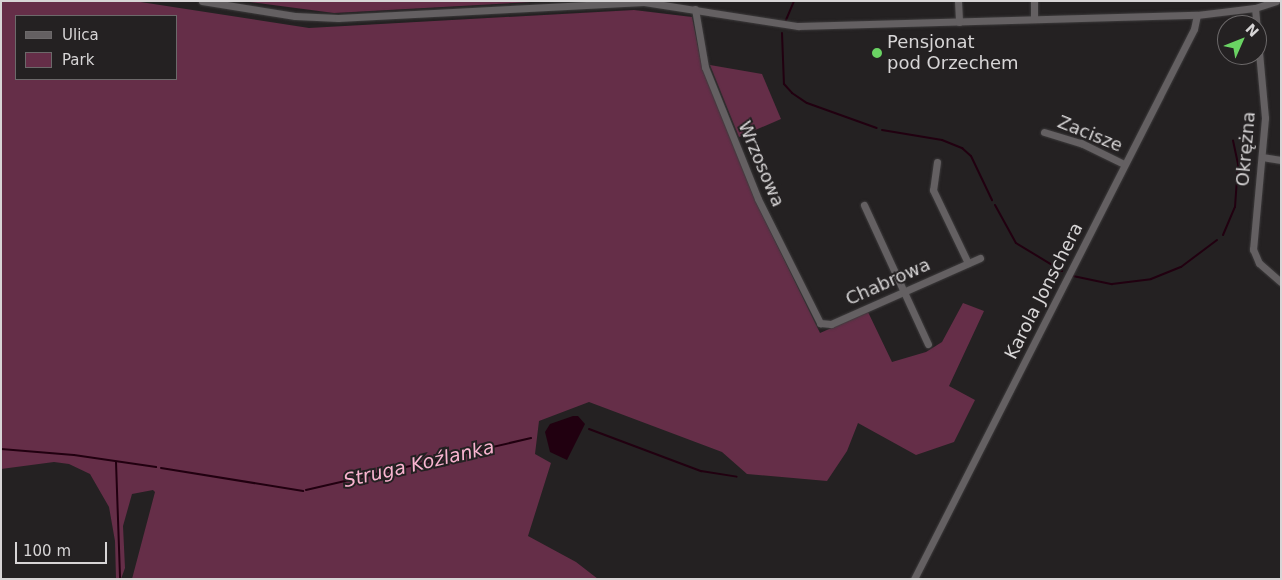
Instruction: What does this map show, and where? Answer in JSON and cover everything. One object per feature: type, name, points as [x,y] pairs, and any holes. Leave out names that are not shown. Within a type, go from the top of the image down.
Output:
[{"type":"street","points":[[202,1],[317,18],[634,2],[695,9],[793,26],[1197,15],[1255,8],[1276,1]]},
{"type":"street","points":[[958,1],[959,22]]},
{"type":"street","points":[[1034,1],[1034,19]]},
{"type":"street","name":"Okrężna","points":[[1255,8],[1265,96],[1254,252],[1259,263],[1281,282]]},
{"type":"street","name":"Wrzosowa","points":[[695,9],[705,66],[758,199],[820,323]]},
{"type":"street","name":"Karola Jonschera","points":[[914,579],[1194,29],[1197,15]]},
{"type":"street","name":"Zacisze","points":[[1044,132],[1081,143],[1124,164]]},
{"type":"street","points":[[1262,157],[1281,160]]},
{"type":"street","points":[[937,162],[933,190],[968,263]]},
{"type":"street","points":[[864,205],[928,344]]},
{"type":"street","name":"Chabrowa","points":[[820,323],[828,325],[980,258]]},
{"type":"green space","points":[[1,1],[134,1],[309,28],[634,10],[692,17],[702,67],[755,200],[820,333],[868,312],[892,362],[926,352],[942,342],[963,303],[984,311],[949,386],[975,400],[954,442],[916,455],[858,423],[847,451],[827,481],[747,474],[722,452],[589,402],[539,421],[535,454],[551,463],[528,536],[576,562],[598,579],[132,579],[155,492],[153,490],[132,494],[123,526],[125,568],[121,579],[116,579],[115,541],[109,507],[90,474],[69,464],[54,462],[1,469]]},
{"type":"green space","points":[[242,1],[550,1],[334,13]]},
{"type":"green space","points":[[710,65],[762,74],[781,119],[739,137]]},
{"type":"shaded area","points":[[578,416],[585,424],[567,460],[550,452],[545,432],[550,424]]},
{"type":"waterway","points":[[786,20],[794,1]]},
{"type":"waterway","points":[[782,33],[784,84],[792,93],[807,103],[877,128]]},
{"type":"waterway","points":[[882,130],[942,140],[962,148],[971,156],[992,200]]},
{"type":"waterway","points":[[1223,235],[1235,207],[1238,164],[1233,141]]},
{"type":"waterway","points":[[995,205],[1016,243],[1062,271]]},
{"type":"waterway","points":[[1073,276],[1112,284],[1151,279],[1181,267],[1217,240]]},
{"type":"waterway","points":[[589,429],[701,471],[737,477]]},
{"type":"waterway","name":"Struga Koźlanka","points":[[306,490],[531,438]]},
{"type":"waterway","name":"Struga Koźlanka","points":[[1,449],[74,455],[156,467]]},
{"type":"waterway","points":[[116,462],[120,579]]},
{"type":"waterway","name":"Struga Koźlanka","points":[[161,468],[303,491]]},
{"type":"place","name":"Pensjonat pod Orzechem","points":[[877,53]]}]
